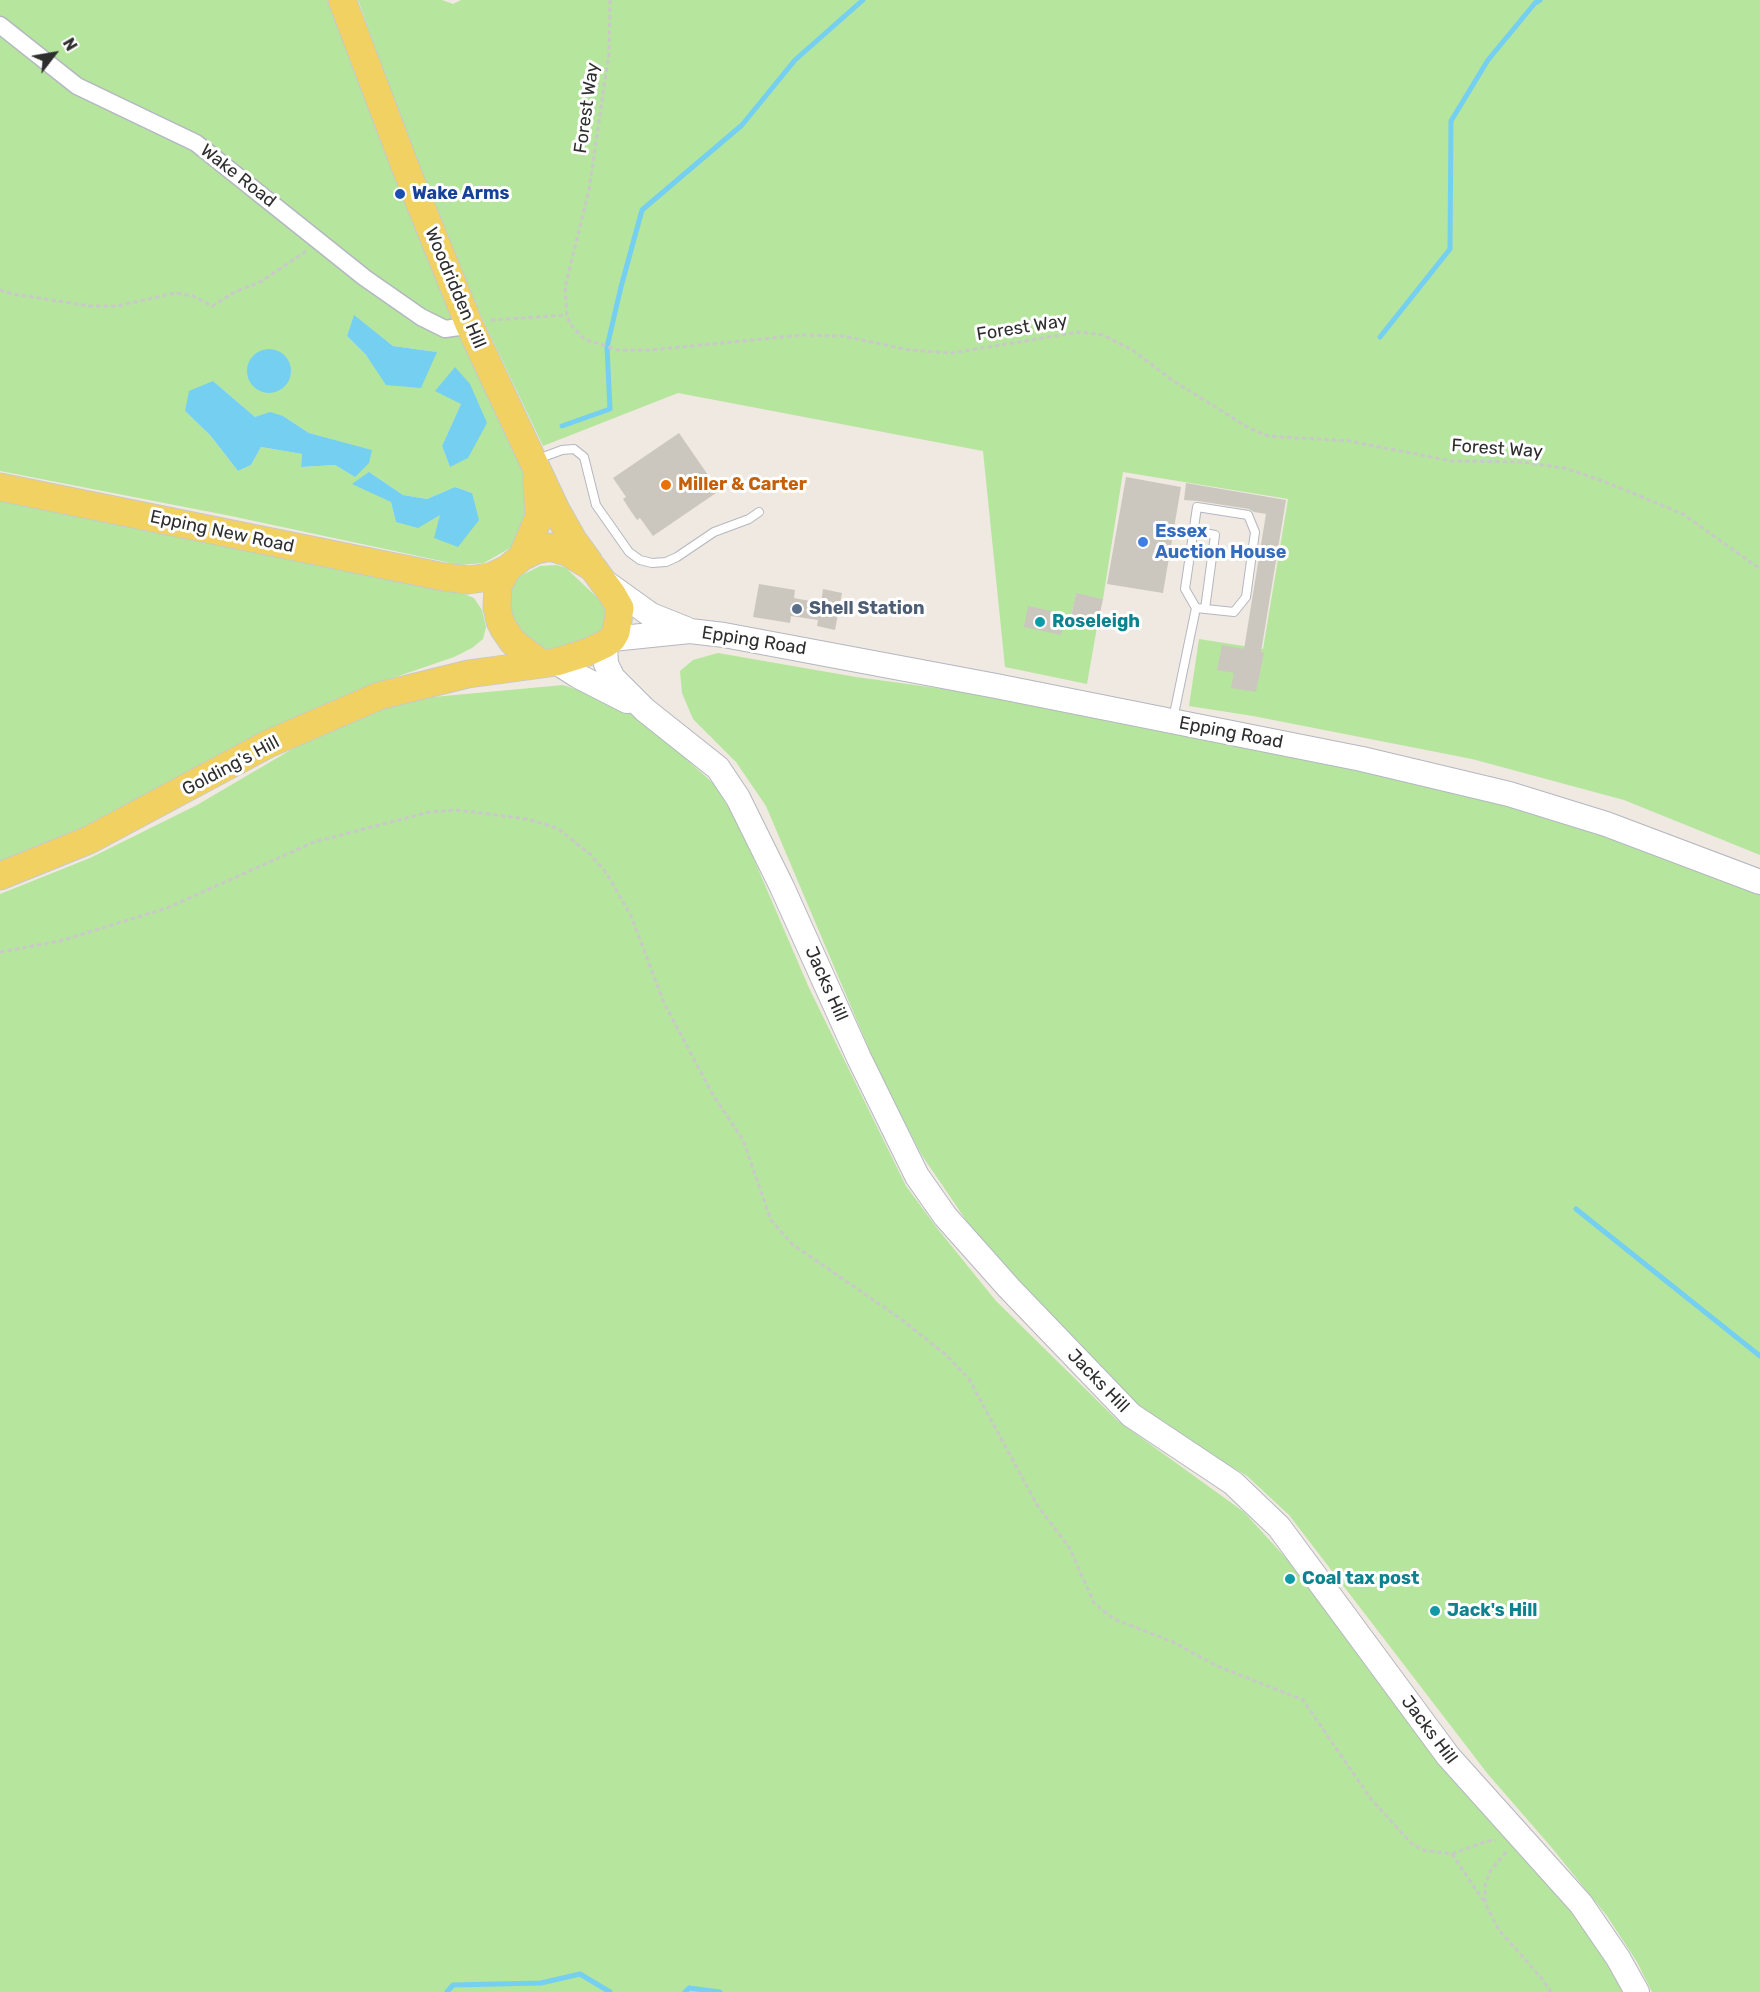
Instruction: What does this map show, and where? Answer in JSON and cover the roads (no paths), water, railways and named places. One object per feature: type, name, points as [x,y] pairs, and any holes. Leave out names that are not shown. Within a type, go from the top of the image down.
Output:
[{"type":"main road","name":"Woodridden Hill","points":[[342,0],[408,174],[468,322],[534,466],[567,530],[598,574]]},
{"type":"main road","name":"Woodridden Hill","points":[[515,563],[538,517],[534,466]]},
{"type":"main road","name":"Epping New Road","points":[[0,487],[444,578],[469,586],[484,594],[498,614]]},
{"type":"main road","points":[[468,674],[491,650],[498,639],[498,586],[515,563],[536,550],[550,547],[567,552],[598,574],[620,608],[616,632],[609,642],[606,664],[613,678],[645,710]]},
{"type":"main road","name":"Epping New Road","points":[[444,578],[468,580],[490,578],[515,563]]},
{"type":"main road","name":"Epping Road","points":[[598,574],[651,615],[690,631],[800,648],[1362,759],[1509,794],[1606,825],[1760,882]]},
{"type":"main road","points":[[498,614],[513,642],[549,663],[645,710]]},
{"type":"main road","name":"Epping Road","points":[[609,642],[690,631]]},
{"type":"main road","points":[[549,663],[588,652],[609,642]]},
{"type":"main road","name":"Golding's Hill","points":[[0,876],[89,840],[268,744],[379,696],[468,674],[549,663]]},
{"type":"main road","name":"Jacks Hill","points":[[645,710],[718,768],[738,798],[917,1176],[945,1216],[1008,1288],[1131,1415],[1233,1483],[1279,1527],[1448,1756],[1581,1904],[1618,1958],[1637,1992]]},
{"type":"street","name":"Wake Road","points":[[0,25],[77,86],[196,143],[365,278],[432,324],[445,329],[459,327],[468,322]]},
{"type":"lane","points":[[534,466],[562,450],[574,449],[584,457],[596,505],[628,552],[640,560],[652,563],[666,562],[677,557],[708,535],[749,519],[759,512]]},
{"type":"lane","points":[[1197,507],[1248,515],[1255,532],[1246,597],[1234,612],[1200,608],[1185,589],[1197,507]]},
{"type":"lane","points":[[1173,722],[1215,535],[1194,531]]},
{"type":"water","points":[[354,315],[393,346],[437,352],[421,388],[386,385],[366,355],[347,336]]},
{"type":"water","points":[[269,349],[277,350],[285,355],[290,363],[290,379],[285,387],[277,392],[269,393],[261,392],[253,387],[248,379],[247,371],[248,363],[253,355],[261,350]]},
{"type":"water","points":[[455,367],[470,384],[487,423],[468,458],[450,467],[442,446],[461,404],[435,391]]},
{"type":"water","points":[[213,381],[255,417],[270,412],[283,416],[309,433],[372,450],[369,463],[355,477],[335,465],[301,467],[302,454],[261,447],[251,465],[238,471],[210,435],[185,411],[189,391]]},
{"type":"water","points":[[369,472],[403,495],[427,499],[455,487],[472,493],[479,520],[458,547],[434,538],[440,515],[418,528],[396,522],[391,502],[352,484]]},
{"type":"waterway","points":[[562,426],[610,409],[607,347],[642,210],[742,125],[795,60],[863,0]]},
{"type":"waterway","points":[[1380,337],[1450,249],[1451,121],[1488,60],[1535,3],[1540,0]]},
{"type":"waterway","points":[[1576,1209],[1760,1356]]},
{"type":"waterway","points":[[447,1992],[453,1985],[541,1983],[580,1974],[610,1992]]},
{"type":"waterway","points":[[685,1992],[689,1988],[720,1992]]},
{"type":"place","name":"Wake Arms","points":[[400,194]]},
{"type":"place","name":"Miller & Carter","points":[[666,485]]},
{"type":"place","name":"Essex Auction House","points":[[1143,542]]},
{"type":"place","name":"Shell Station","points":[[797,609]]},
{"type":"place","name":"Roseleigh","points":[[1040,622]]},
{"type":"place","name":"Coal tax post","points":[[1290,1579]]},
{"type":"place","name":"Jack's Hill","points":[[1435,1611]]}]
